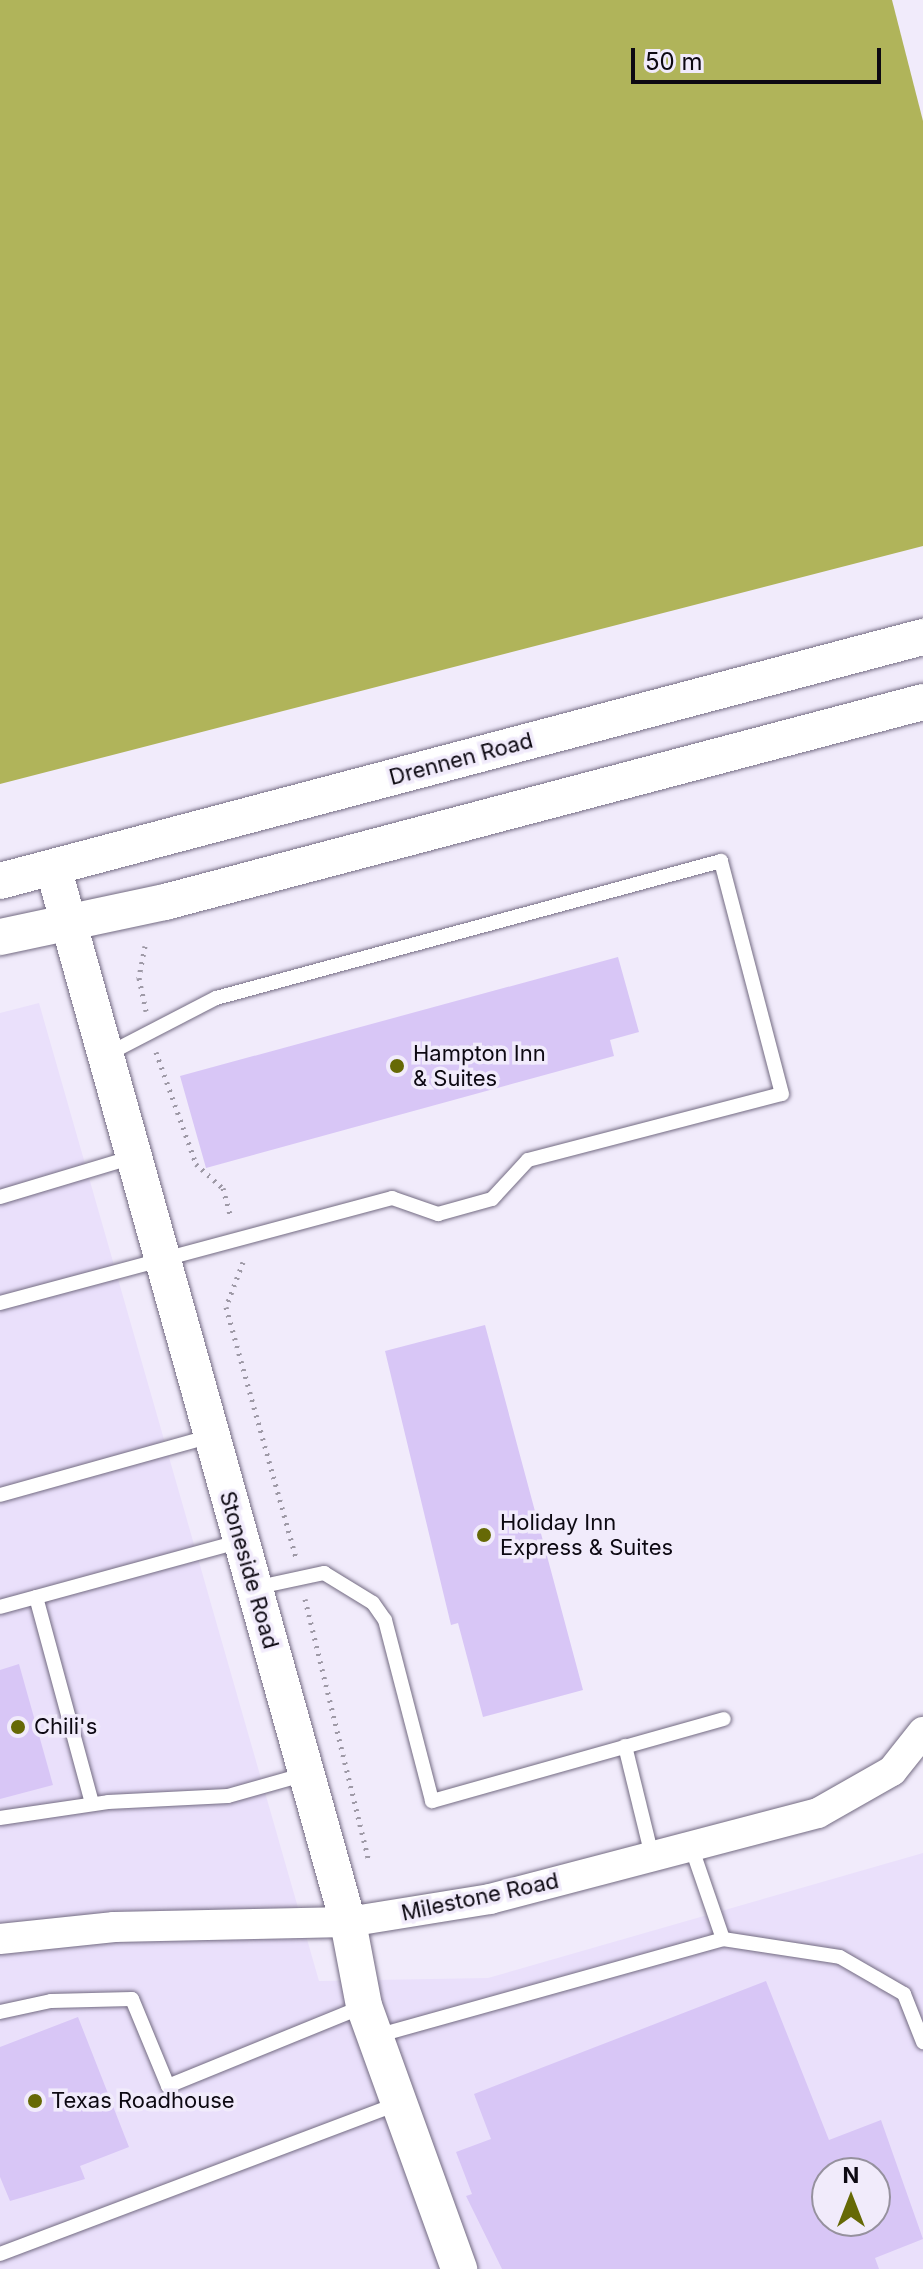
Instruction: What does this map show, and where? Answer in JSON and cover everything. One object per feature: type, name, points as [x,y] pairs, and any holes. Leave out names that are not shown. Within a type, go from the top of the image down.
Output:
[{"type":"street","name":"Drennen Road","points":[[0,881],[923,637]]},
{"type":"street","points":[[0,937],[68,923],[923,702]]},
{"type":"street","name":"Stoneside Road","points":[[53,867],[348,1922],[370,2021],[396,2104],[459,2269]]},
{"type":"street","name":"Milestone Road","points":[[0,1939],[114,1927],[348,1922],[490,1899],[818,1813],[892,1771],[923,1732]]},
{"type":"lane","points":[[0,1303],[392,1198],[438,1214],[492,1199],[528,1160],[782,1094],[721,861],[216,998],[105,1055]]},
{"type":"lane","points":[[0,1197],[133,1157]]},
{"type":"lane","points":[[0,1495],[212,1436]]},
{"type":"lane","points":[[0,1607],[241,1541]]},
{"type":"lane","points":[[254,1588],[300,1575],[324,1573],[344,1583],[385,1620],[432,1801],[724,1719]]},
{"type":"lane","points":[[36,1597],[92,1803]]},
{"type":"lane","points":[[625,1746],[652,1856]]},
{"type":"lane","points":[[0,1818],[92,1803],[228,1796],[306,1774]]},
{"type":"lane","points":[[691,1846],[723,1939]]},
{"type":"lane","points":[[0,2012],[51,2001],[132,1999],[168,2086],[370,2021],[723,1939],[840,1957],[904,1994],[923,2042]]},
{"type":"lane","points":[[0,2254],[396,2104]]},
{"type":"path","points":[[145,946],[139,978],[168,1097],[196,1164],[223,1188],[244,1267],[226,1307],[300,1575],[386,1916]]},
{"type":"shaded area","points":[[39,1003],[319,1981],[488,1978],[923,1853],[923,2269],[0,2269],[0,1013]]},
{"type":"green space","points":[[0,0],[892,0],[923,121],[923,546],[0,784]]},
{"type":"building","name":"Hampton Inn & Suites","points":[[618,957],[639,1032],[610,1040],[614,1056],[206,1168],[180,1076]]},
{"type":"building","name":"Holiday Inn Express & Suites","points":[[485,1325],[583,1690],[483,1717],[458,1623],[451,1625],[385,1351]]},
{"type":"building","name":"Chili's","points":[[19,1664],[53,1785],[0,1799],[0,1670]]},
{"type":"building","points":[[766,1981],[829,2140],[881,2120],[923,2239],[875,2258],[879,2269],[502,2269],[466,2196],[472,2194],[456,2152],[491,2139],[474,2094]]},
{"type":"building","points":[[78,2017],[129,2147],[80,2166],[85,2179],[10,2201],[0,2177],[0,2047]]},
{"type":"place","name":"Hampton Inn & Suites","points":[[397,1066]]},
{"type":"place","name":"Holiday Inn Express & Suites","points":[[484,1535]]},
{"type":"place","name":"Chili's","points":[[18,1727]]},
{"type":"place","name":"Texas Roadhouse","points":[[35,2101]]}]
